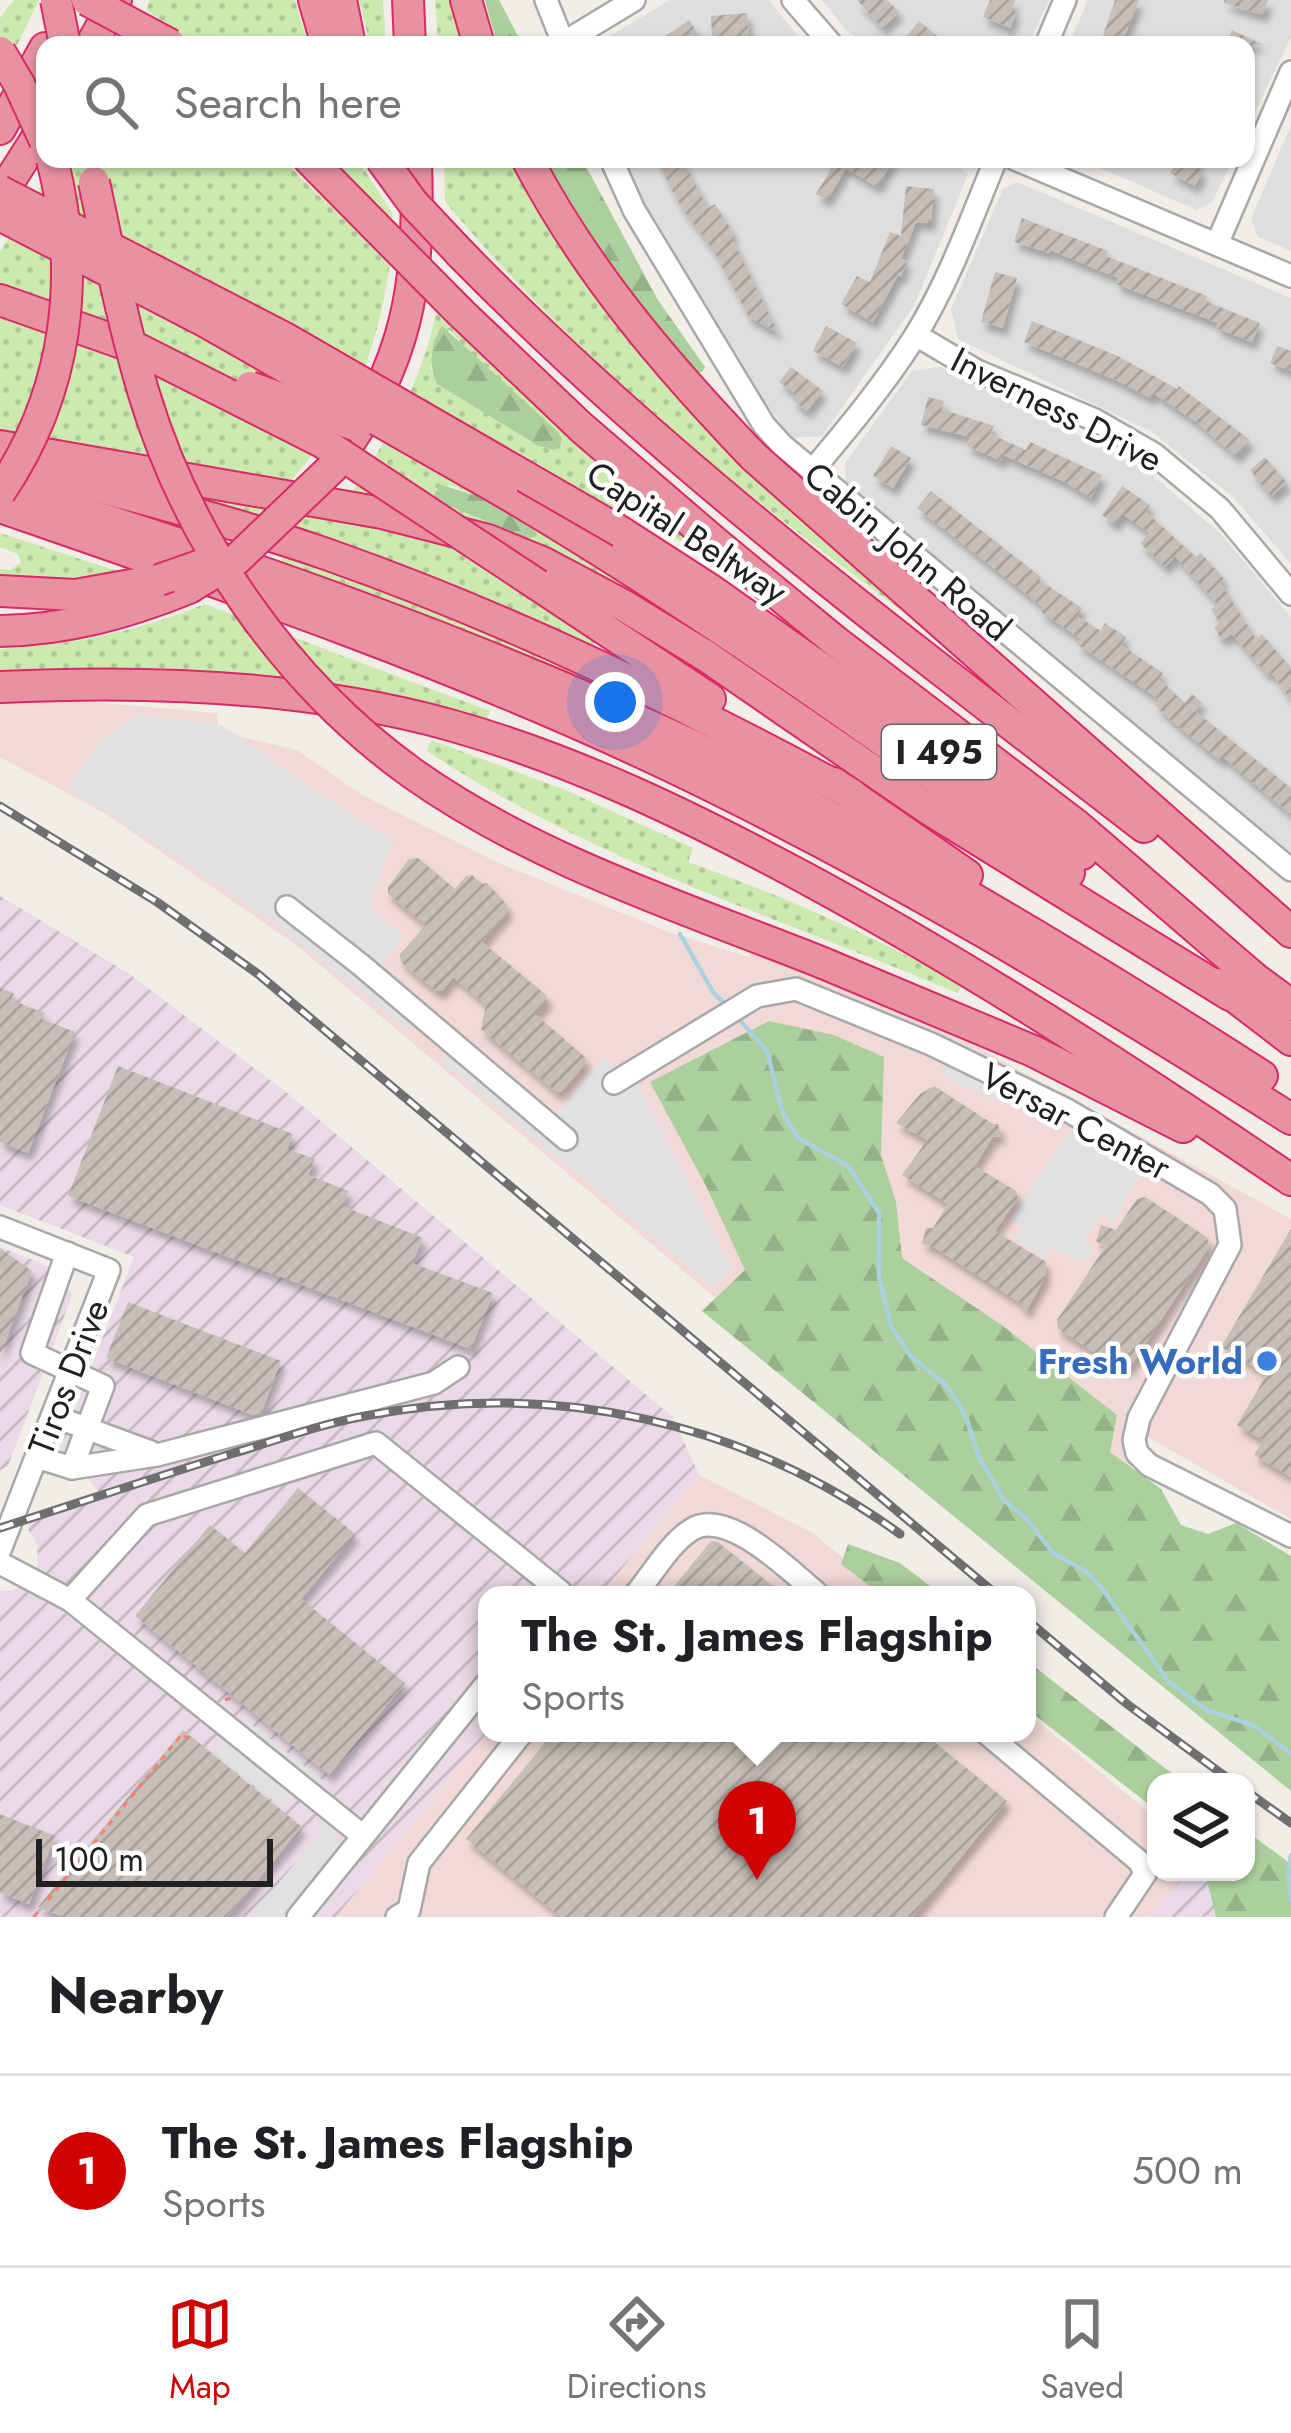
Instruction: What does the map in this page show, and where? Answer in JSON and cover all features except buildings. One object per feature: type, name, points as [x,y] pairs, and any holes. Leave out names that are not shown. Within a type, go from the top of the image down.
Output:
[{"type":"highway","points":[[56,0],[63,36]]},
{"type":"highway","points":[[51,36],[69,0]]},
{"type":"highway","points":[[87,0],[154,36]]},
{"type":"highway","points":[[97,36],[116,0]]},
{"type":"highway","points":[[314,0],[324,36]]},
{"type":"highway","points":[[341,0],[348,36]]},
{"type":"highway","points":[[408,0],[410,36]]},
{"type":"highway","points":[[466,0],[476,36]]},
{"type":"highway","points":[[0,52],[36,120]]},
{"type":"highway","points":[[0,129],[36,64]]},
{"type":"highway","points":[[0,193],[36,138]]},
{"type":"highway","points":[[54,168],[66,239],[60,354],[43,418],[0,490],[318,592],[698,748],[939,878],[1139,996]]},
{"type":"highway","points":[[91,168],[116,289],[146,398],[199,526],[253,613],[300,673],[352,726],[413,774],[487,818],[621,882],[1095,1080],[1291,1183]]},
{"type":"highway","points":[[317,168],[582,428],[746,568],[1075,824],[1291,1040]]},
{"type":"highway","points":[[388,168],[460,253],[590,381],[741,513],[1291,936]]},
{"type":"highway","points":[[404,168],[460,253]]},
{"type":"highway","points":[[0,631],[42,630],[128,613],[286,512],[332,467],[367,419],[403,339],[416,247],[416,168]]},
{"type":"highway","points":[[532,168],[620,306],[677,376],[753,456],[1291,936]]},
{"type":"highway","name":"Capital Beltway","points":[[0,193],[283,337],[614,542],[765,628],[1242,986],[1291,1005]]},
{"type":"highway","points":[[0,215],[206,322],[502,491]]},
{"type":"highway","points":[[0,300],[325,412],[614,542]]},
{"type":"highway","points":[[136,348],[322,442],[1291,1094]]},
{"type":"highway","points":[[0,446],[382,513],[488,540],[544,562],[706,656],[927,808],[1242,986]]},
{"type":"highway","points":[[0,458],[324,554],[424,591],[580,655],[851,794]]},
{"type":"highway","points":[[0,507],[363,636],[666,764],[851,858],[992,937],[1291,1119]]},
{"type":"highway","points":[[0,591],[75,595],[174,584]]},
{"type":"highway","points":[[0,687],[132,684],[309,698],[447,724],[571,765],[719,831],[907,934],[1105,1054],[1291,1183]]},
{"type":"street","points":[[546,0],[561,36]]},
{"type":"street","points":[[577,36],[634,0]]},
{"type":"street","points":[[793,0],[824,36]]},
{"type":"street","points":[[1050,36],[1065,0]]},
{"type":"street","points":[[1255,156],[1291,72]]},
{"type":"street","name":"Cabin John Road","points":[[615,168],[634,210],[764,424],[812,471],[1291,870]]},
{"type":"street","points":[[812,471],[916,335],[946,278],[992,168]]},
{"type":"street","points":[[1036,168],[1291,276]]},
{"type":"street","points":[[1217,244],[1250,168]]},
{"type":"street","name":"Inverness Drive","points":[[916,335],[977,371],[1096,421],[1154,454],[1220,509],[1291,594]]},
{"type":"street","points":[[286,907],[361,964],[566,1139]]},
{"type":"street","name":"Versar Center","points":[[614,1084],[743,1004],[774,990],[796,989],[1067,1110],[1210,1194],[1225,1209],[1230,1245],[1139,1418],[1134,1440],[1137,1453],[1149,1465],[1291,1536]]},
{"type":"street","points":[[0,1227],[68,1253],[32,1353],[104,1386],[71,1468]]},
{"type":"street","name":"Tiros Drive","points":[[0,1550],[8,1512],[37,1457],[109,1270],[68,1253]]},
{"type":"street","points":[[37,1457],[71,1468],[158,1455],[434,1383],[458,1367]]},
{"type":"street","points":[[52,1416],[158,1455]]},
{"type":"street","points":[[70,1600],[147,1514],[376,1443],[554,1586]]},
{"type":"street","points":[[643,1586],[692,1529],[710,1523],[747,1536],[808,1586]]},
{"type":"street","points":[[0,1563],[70,1600],[363,1837]]},
{"type":"street","points":[[298,1917],[478,1694]]},
{"type":"street","points":[[412,1915],[419,1863],[515,1742]]},
{"type":"street","points":[[997,1742],[1140,1862],[1145,1874],[1141,1885],[1116,1917]]},
{"type":"path","points":[[48,1900],[178,1739],[182,1735],[188,1739]]},
{"type":"path","points":[[34,1917],[41,1908]]},
{"type":"shaded area","points":[[670,0],[769,0],[798,36],[610,36]]},
{"type":"shaded area","points":[[822,0],[1049,0],[1032,36],[855,36]]},
{"type":"shaded area","points":[[1088,0],[1291,0],[1291,37],[1255,112],[1255,36],[1072,36]]},
{"type":"shaded area","points":[[1291,125],[1291,251],[1258,237],[1251,219]]},
{"type":"shaded area","points":[[628,168],[960,168],[968,174],[915,304],[822,436],[792,438],[766,404]]},
{"type":"shaded area","points":[[1100,168],[1229,168],[1212,202],[1197,210]]},
{"type":"shaded area","points":[[1017,182],[1291,298],[1291,564],[1233,497],[1152,432],[958,339],[951,309],[1003,189]]},
{"type":"shaded area","points":[[941,367],[1140,465],[1220,533],[1291,617],[1291,853],[846,485],[845,463],[912,371]]},
{"type":"shaded area","points":[[0,698],[217,713],[218,731],[297,750],[362,795],[499,863],[669,932],[748,957],[751,948],[979,1048],[1291,1219],[1291,1519],[1148,1437],[1057,1594],[983,1523],[295,944],[106,814],[0,757]]},
{"type":"shaded area","points":[[137,715],[222,725],[393,840],[368,906],[404,937],[366,981],[414,1021],[407,1030],[273,922],[68,787],[101,741]]},
{"type":"shaded area","points":[[0,896],[128,973],[286,1092],[673,1417],[699,1475],[607,1586],[478,1586],[480,1742],[336,1917],[0,1917],[0,1591],[13,1591],[29,1580],[38,1564],[37,1545],[28,1529],[32,1517],[101,1494],[60,1448],[134,1257],[0,1205]]},
{"type":"shaded area","points":[[450,1051],[544,1129],[603,1058],[641,1090],[732,1271],[712,1287],[441,1061]]},
{"type":"shaded area","points":[[947,1064],[1008,1092],[1002,1104],[942,1076]]},
{"type":"shaded area","points":[[1069,1131],[1141,1175],[1112,1221],[1101,1215],[1084,1240],[1094,1249],[1085,1263],[1051,1248],[1044,1258],[1014,1239],[1022,1226],[1011,1219]]},
{"type":"shaded area","points":[[0,1247],[61,1271],[72,1296],[8,1466],[0,1470]]},
{"type":"shaded area","points":[[699,1475],[813,1533],[876,1586],[607,1586]]},
{"type":"shaded area","points":[[245,1719],[325,1782],[320,1788],[307,1778],[283,1808],[215,1756]]},
{"type":"shaded area","points":[[1036,1720],[1147,1811],[1147,1881],[1180,1881],[1150,1917],[336,1917],[480,1742],[1036,1742]]},
{"type":"shaded area","points":[[330,1820],[340,1850],[286,1917],[251,1917]]},
{"type":"shaded area","points":[[1180,1881],[1238,1881],[1275,1917],[1150,1917]]},
{"type":"green space","points":[[14,0],[39,0],[0,81],[0,18]]},
{"type":"green space","points":[[150,0],[295,0],[305,36],[185,36],[146,10]]},
{"type":"green space","points":[[359,0],[383,0],[385,36],[368,36]]},
{"type":"green space","points":[[435,0],[455,0],[464,36],[437,36]]},
{"type":"green space","points":[[485,0],[499,0],[518,36],[495,36]]},
{"type":"green space","points":[[52,168],[291,168],[390,264],[377,329],[358,382],[330,430],[290,482],[0,434],[0,252]]},
{"type":"green space","points":[[339,168],[363,168],[392,219]]},
{"type":"green space","points":[[444,168],[517,168],[531,192],[931,632],[738,485],[612,377],[445,201]]},
{"type":"green space","points":[[549,168],[587,168],[658,300],[705,367],[702,372],[690,374],[643,321]]},
{"type":"green space","points":[[436,313],[565,434],[698,545],[694,550],[629,510],[599,564],[630,584],[625,590],[350,495],[402,408]],"holes":[[[450,330],[474,359],[557,431],[554,450],[537,445],[437,384],[431,369],[436,335]],[[450,485],[489,501],[528,538],[437,499]]]},
{"type":"green space","points":[[442,326],[557,431],[560,448],[537,445],[437,384],[432,354]]},
{"type":"green space","points":[[169,483],[359,519],[474,548],[595,641],[590,649],[165,494]]},
{"type":"green space","points":[[441,485],[475,495],[534,529],[535,537],[445,504],[434,495]]},
{"type":"green space","points":[[0,533],[120,572],[66,578],[0,574],[0,569],[10,570],[21,563],[18,554],[0,547]]},
{"type":"green space","points":[[284,555],[431,606],[652,703],[821,793],[279,567]]},
{"type":"green space","points":[[205,604],[490,711],[486,722],[322,687],[222,672],[139,668],[0,675],[0,649],[104,635]]},
{"type":"green space","points":[[431,740],[563,789],[693,848],[688,862],[828,918],[962,985],[958,993],[619,855],[489,790],[427,751]]},
{"type":"green space","points":[[769,1021],[834,1035],[884,1057],[881,1155],[896,1202],[902,1258],[1003,1326],[1117,1415],[1110,1452],[1161,1489],[1181,1525],[1208,1534],[1236,1523],[1291,1556],[1291,1791],[702,1311],[745,1270],[650,1082]]},
{"type":"green space","points":[[848,1544],[900,1563],[930,1586],[869,1586],[841,1564]]},
{"type":"green space","points":[[1036,1668],[1171,1773],[1147,1773],[1147,1803],[1036,1716]]},
{"type":"green space","points":[[1255,1838],[1291,1864],[1291,1917],[1216,1917],[1207,1881],[1255,1881]]},
{"type":"waterway","points":[[680,934],[713,992],[725,1004]]},
{"type":"waterway","points":[[737,1017],[767,1051],[782,1111],[798,1138],[848,1166],[879,1213],[879,1276],[891,1327],[911,1356],[955,1398],[979,1457],[1004,1500],[1026,1518],[1053,1553],[1087,1572],[1101,1587],[1169,1682],[1207,1710],[1255,1726],[1291,1754]]},
{"type":"waterway","points":[[1291,1855],[1291,1901]]},
{"type":"railway","points":[[0,806],[157,902],[258,974],[986,1586]]},
{"type":"railway","points":[[0,1528],[332,1423],[436,1406],[507,1403],[645,1419],[712,1438],[778,1463],[900,1534]]},
{"type":"railway","points":[[1036,1628],[1127,1704],[1221,1773]]},
{"type":"railway","points":[[1255,1797],[1291,1823]]},
{"type":"place","name":"Fresh World","points":[[1267,1361]]},
{"type":"place","name":"The St. James Flagship","points":[[757,1880]]}]
